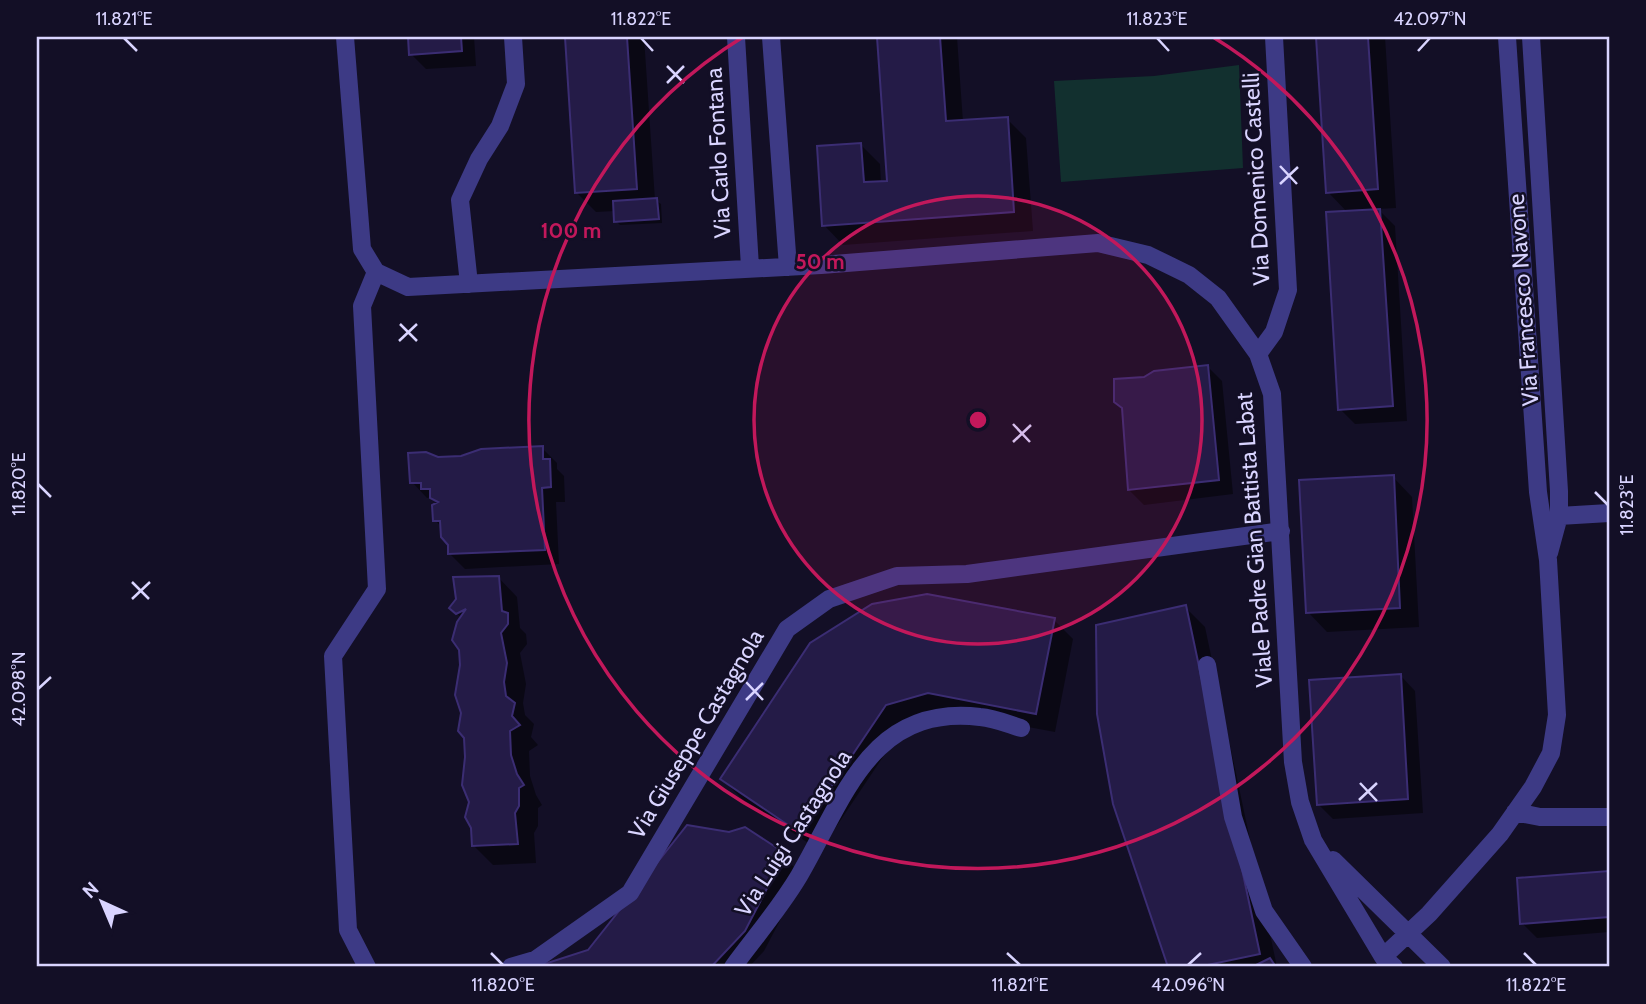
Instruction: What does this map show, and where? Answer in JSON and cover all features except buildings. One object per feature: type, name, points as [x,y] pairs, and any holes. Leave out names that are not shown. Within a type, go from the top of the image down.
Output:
[{"type":"street","points":[[345,37],[358,222],[362,249],[376,272],[362,306],[377,589],[333,656],[348,930],[367,967]]},
{"type":"street","points":[[469,284],[460,201],[479,159],[500,126],[516,84],[513,37]]},
{"type":"street","name":"Via Carlo Fontana","points":[[736,37],[750,267]]},
{"type":"street","points":[[771,37],[788,267]]},
{"type":"street","name":"Via Domenico Castelli","points":[[1258,354],[1274,332],[1288,290],[1274,37]]},
{"type":"street","name":"Via Francesco Navone","points":[[1389,962],[1407,936],[1500,834],[1533,787],[1551,753],[1556,715],[1548,559],[1538,492],[1507,37]]},
{"type":"street","name":"Via Francesco Navone","points":[[1531,37],[1559,491],[1559,516],[1548,559]]},
{"type":"street","name":"Viale Padre Gian Battista Labat","points":[[376,272],[408,287],[788,267],[1098,243],[1148,255],[1189,275],[1218,298],[1258,354],[1272,394],[1293,762],[1300,802],[1313,840],[1389,962]]},
{"type":"street","points":[[1559,516],[1609,513]]},
{"type":"street","name":"Via Giuseppe Castagnola","points":[[511,967],[535,960],[630,893],[788,629],[829,598],[897,576],[968,574],[1281,531]]},
{"type":"street","points":[[1207,665],[1233,817],[1264,911],[1303,967]]},
{"type":"street","name":"Via Luigi Castagnola","points":[[733,967],[798,879],[854,777],[879,747],[895,733],[918,722],[938,717],[982,717],[1021,728]]},
{"type":"street","points":[[1515,812],[1541,817],[1609,817]]},
{"type":"street","name":"Viale Padre Gian Battista Labat","points":[[1313,840],[1407,936],[1442,967]]},
{"type":"green space","points":[[1239,65],[1243,168],[1061,182],[1054,81],[1154,76]]}]
